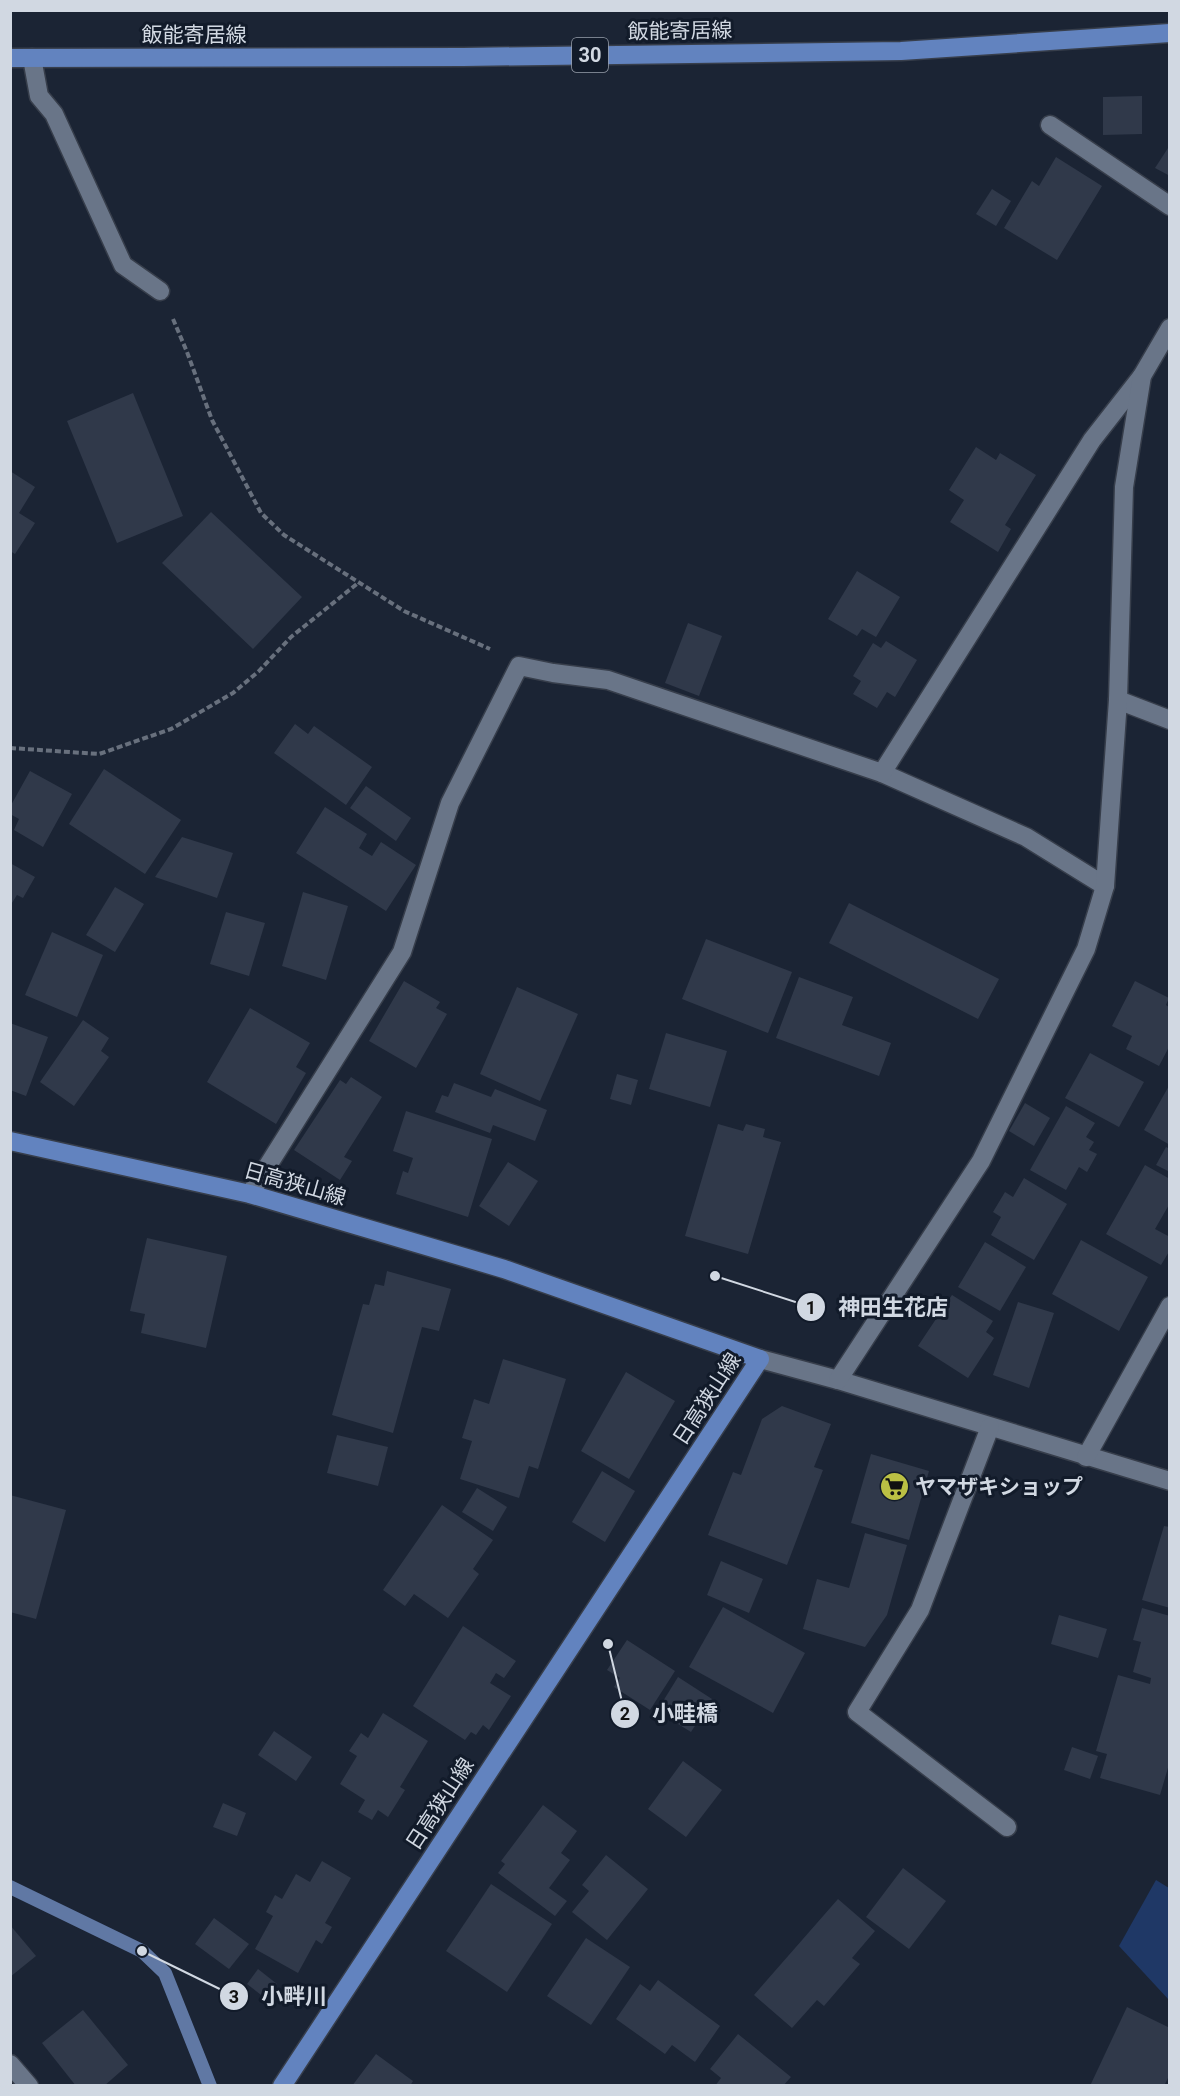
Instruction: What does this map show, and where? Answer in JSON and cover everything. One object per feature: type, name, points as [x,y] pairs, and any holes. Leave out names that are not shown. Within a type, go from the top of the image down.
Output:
[{"type":"main road","name":"飯能寄居線","points":[[10,58],[463,57],[901,51],[1170,33]]},
{"type":"main road","name":"日高狭山線","points":[[10,1141],[250,1194],[504,1269],[760,1359],[282,2085]]},
{"type":"street","points":[[32,58],[39,96],[54,114],[123,265],[160,291]]},
{"type":"street","points":[[1050,126],[1170,206]]},
{"type":"street","points":[[882,773],[1092,440],[1142,376],[1170,328]]},
{"type":"street","points":[[838,1380],[981,1161],[1086,949],[1104,886],[1118,700],[1124,487],[1142,376]]},
{"type":"street","points":[[250,1194],[402,952],[450,803],[519,666],[608,680],[882,773],[1026,837],[1104,886]]},
{"type":"street","points":[[1118,700],[1170,720]]},
{"type":"street","points":[[1086,1457],[1170,1306]]},
{"type":"street","points":[[760,1359],[838,1380],[1170,1481]]},
{"type":"street","points":[[990,1427],[920,1610],[857,1712],[1007,1827]]},
{"type":"street","points":[[10,2064],[29,2085]]},
{"type":"path","points":[[160,291],[187,352],[212,420],[261,513],[284,534],[404,611],[506,655],[519,666]]},
{"type":"path","points":[[10,748],[99,754],[171,729],[233,693],[259,671],[291,637],[358,583]]},
{"type":"shaded area","points":[[1156,1880],[1169,1888],[1169,2000],[1119,1946]]},
{"type":"building","points":[[1142,96],[1142,134],[1103,135],[1103,97]]},
{"type":"building","points":[[1170,145],[1170,176],[1155,168]]},
{"type":"building","points":[[1056,157],[1102,186],[1057,260],[1004,228],[1032,181],[1039,186]]},
{"type":"building","points":[[992,189],[1011,201],[996,226],[976,214]]},
{"type":"building","points":[[133,393],[183,516],[117,543],[67,421]]},
{"type":"building","points":[[976,447],[996,460],[1000,453],[1036,475],[1005,525],[1011,529],[998,552],[950,522],[964,500],[949,490]]},
{"type":"building","points":[[10,471],[35,487],[19,513],[35,523],[15,554],[10,551]]},
{"type":"building","points":[[211,512],[302,597],[253,649],[162,563]]},
{"type":"building","points":[[857,571],[900,597],[876,637],[862,629],[857,636],[828,619]]},
{"type":"building","points":[[688,623],[722,636],[699,696],[665,683]]},
{"type":"building","points":[[886,641],[917,660],[895,697],[887,692],[877,708],[853,694],[861,681],[853,676],[873,643],[881,648]]},
{"type":"building","points":[[295,724],[308,734],[314,726],[372,767],[346,805],[274,753]]},
{"type":"building","points":[[104,769],[181,820],[145,874],[69,824]]},
{"type":"building","points":[[30,771],[72,794],[43,847],[14,830],[19,819],[10,814],[10,807]]},
{"type":"building","points":[[366,786],[411,818],[396,841],[350,808]]},
{"type":"building","points":[[325,807],[367,834],[359,848],[372,856],[381,842],[416,865],[386,911],[296,853]]},
{"type":"building","points":[[182,837],[233,853],[217,898],[155,877]]},
{"type":"building","points":[[10,863],[35,877],[23,898],[17,895],[10,906]]},
{"type":"building","points":[[115,887],[144,904],[115,952],[86,935]]},
{"type":"building","points":[[303,892],[348,906],[326,980],[282,966]]},
{"type":"building","points":[[849,903],[999,979],[978,1019],[829,943]]},
{"type":"building","points":[[226,912],[265,923],[249,976],[210,964]]},
{"type":"building","points":[[52,932],[103,955],[77,1017],[25,995]]},
{"type":"building","points":[[706,939],[792,972],[768,1033],[682,999]]},
{"type":"building","points":[[799,977],[853,997],[842,1025],[891,1043],[879,1076],[776,1038]]},
{"type":"building","points":[[404,981],[440,1002],[436,1008],[447,1014],[416,1068],[369,1041]]},
{"type":"building","points":[[1135,981],[1169,998],[1166,1005],[1170,1008],[1170,1045],[1159,1066],[1126,1049],[1132,1036],[1112,1026]]},
{"type":"building","points":[[517,987],[578,1014],[540,1101],[480,1074]]},
{"type":"building","points":[[250,1008],[310,1043],[296,1067],[306,1073],[276,1124],[207,1082]]},
{"type":"building","points":[[83,1020],[109,1038],[101,1051],[109,1057],[74,1106],[40,1082]]},
{"type":"building","points":[[10,1023],[48,1037],[26,1096],[10,1090]]},
{"type":"building","points":[[666,1033],[727,1051],[710,1107],[649,1089]]},
{"type":"building","points":[[1090,1053],[1144,1082],[1119,1127],[1065,1098]]},
{"type":"building","points":[[617,1074],[638,1080],[631,1105],[610,1099]]},
{"type":"building","points":[[351,1077],[382,1097],[344,1157],[352,1161],[340,1180],[294,1150],[340,1080],[346,1084]]},
{"type":"building","points":[[454,1083],[491,1097],[495,1089],[547,1110],[535,1141],[493,1125],[490,1133],[435,1112],[442,1095],[448,1097]]},
{"type":"building","points":[[1170,1084],[1170,1145],[1144,1130]]},
{"type":"building","points":[[1025,1103],[1050,1118],[1034,1146],[1009,1131]]},
{"type":"building","points":[[1066,1106],[1095,1123],[1086,1137],[1094,1142],[1089,1150],[1097,1154],[1087,1172],[1079,1167],[1066,1190],[1030,1170]]},
{"type":"building","points":[[406,1111],[492,1139],[468,1217],[396,1194],[403,1171],[408,1173],[413,1158],[393,1151]]},
{"type":"building","points":[[718,1124],[743,1131],[746,1124],[765,1129],[763,1137],[781,1142],[748,1254],[685,1236]]},
{"type":"building","points":[[1166,1147],[1170,1149],[1170,1172],[1156,1165]]},
{"type":"building","points":[[508,1162],[538,1181],[509,1226],[479,1206]]},
{"type":"building","points":[[1145,1165],[1170,1179],[1170,1203],[1155,1229],[1170,1237],[1170,1250],[1161,1265],[1106,1234]]},
{"type":"building","points":[[1024,1178],[1067,1204],[1034,1260],[991,1235],[1001,1217],[993,1212],[1005,1192],[1013,1197]]},
{"type":"building","points":[[147,1238],[227,1256],[206,1348],[141,1333],[145,1314],[130,1311]]},
{"type":"building","points":[[1081,1240],[1148,1277],[1119,1331],[1052,1294]]},
{"type":"building","points":[[985,1242],[1026,1267],[1000,1311],[958,1287]]},
{"type":"building","points":[[387,1271],[451,1289],[439,1331],[422,1327],[393,1433],[332,1415],[363,1304],[369,1305],[375,1284],[384,1286]]},
{"type":"building","points":[[952,1295],[993,1321],[986,1332],[994,1338],[968,1378],[918,1346]]},
{"type":"building","points":[[1018,1302],[1054,1313],[1029,1388],[993,1375]]},
{"type":"building","points":[[503,1359],[566,1379],[538,1469],[529,1466],[519,1498],[460,1479],[472,1441],[462,1438],[474,1399],[489,1404]]},
{"type":"building","points":[[626,1372],[675,1401],[629,1479],[581,1451]]},
{"type":"building","points":[[782,1406],[831,1424],[814,1467],[823,1470],[787,1565],[708,1535],[733,1472],[741,1475],[762,1419]]},
{"type":"building","points":[[337,1435],[388,1447],[378,1486],[327,1473]]},
{"type":"building","points":[[871,1454],[929,1471],[909,1540],[851,1523]]},
{"type":"building","points":[[602,1471],[635,1491],[605,1542],[572,1522]]},
{"type":"building","points":[[477,1488],[507,1507],[493,1531],[462,1512]]},
{"type":"building","points":[[10,1495],[66,1510],[36,1619],[10,1612]]},
{"type":"building","points":[[442,1505],[493,1540],[473,1569],[479,1574],[448,1618],[414,1594],[405,1606],[383,1590]]},
{"type":"building","points":[[1164,1526],[1170,1527],[1170,1608],[1142,1600]]},
{"type":"building","points":[[865,1533],[907,1545],[887,1615],[865,1647],[803,1629],[817,1579],[849,1588]]},
{"type":"building","points":[[721,1561],[763,1579],[749,1613],[707,1595]]},
{"type":"building","points":[[723,1607],[805,1653],[773,1713],[689,1667]]},
{"type":"building","points":[[1142,1608],[1170,1616],[1170,1761],[1160,1795],[1100,1778],[1107,1754],[1096,1751],[1118,1675],[1150,1684],[1151,1678],[1133,1672],[1141,1642],[1133,1640]]},
{"type":"building","points":[[1059,1615],[1107,1629],[1098,1658],[1051,1644]]},
{"type":"building","points":[[463,1626],[516,1661],[504,1678],[496,1673],[490,1683],[511,1696],[489,1730],[483,1725],[476,1735],[471,1732],[465,1740],[413,1706]]},
{"type":"building","points":[[627,1640],[675,1671],[650,1710],[614,1687],[620,1678],[607,1670]]},
{"type":"building","points":[[678,1677],[712,1699],[691,1732],[657,1711]]},
{"type":"building","points":[[383,1713],[428,1741],[400,1787],[405,1790],[388,1817],[378,1810],[372,1820],[358,1812],[365,1800],[340,1784],[357,1756],[349,1751],[361,1733],[368,1738]]},
{"type":"building","points":[[274,1731],[312,1757],[296,1781],[258,1755]]},
{"type":"building","points":[[1072,1747],[1098,1756],[1090,1779],[1064,1770]]},
{"type":"building","points":[[683,1761],[722,1790],[686,1837],[648,1809]]},
{"type":"building","points":[[223,1803],[246,1813],[237,1836],[213,1827]]},
{"type":"building","points":[[543,1805],[577,1831],[561,1853],[570,1860],[549,1888],[567,1901],[555,1916],[498,1873],[505,1864],[501,1861]]},
{"type":"building","points":[[606,1855],[648,1889],[607,1940],[572,1912],[589,1891],[582,1885]]},
{"type":"building","points":[[322,1861],[351,1878],[325,1923],[332,1927],[322,1944],[316,1940],[298,1973],[255,1949],[273,1916],[266,1912],[275,1895],[282,1899],[296,1874],[310,1882]]},
{"type":"building","points":[[903,1868],[946,1901],[909,1949],[866,1917]]},
{"type":"building","points":[[491,1884],[552,1924],[507,1992],[446,1951]]},
{"type":"building","points":[[838,1899],[875,1931],[852,1958],[860,1964],[824,2006],[817,2000],[792,2028],[754,1995]]},
{"type":"building","points":[[214,1918],[249,1944],[229,1969],[195,1944]]},
{"type":"building","points":[[10,1925],[36,1956],[10,1977]]},
{"type":"building","points":[[586,1938],[630,1967],[591,2025],[547,1996]]},
{"type":"building","points":[[258,1969],[277,1984],[265,1998],[247,1984]]},
{"type":"building","points":[[658,1980],[720,2026],[695,2062],[672,2045],[665,2054],[616,2019],[640,1984],[650,1991]]},
{"type":"building","points":[[1127,2007],[1170,2028],[1170,2074],[1164,2086],[1090,2086]]},
{"type":"building","points":[[83,2010],[128,2065],[104,2086],[76,2086],[42,2043]]},
{"type":"building","points":[[738,2034],[791,2077],[783,2086],[715,2086],[721,2078],[710,2069]]},
{"type":"building","points":[[376,2054],[413,2081],[410,2086],[352,2086]]},
{"type":"waterway","points":[[10,1887],[142,1951],[165,1973],[210,2086]]},
{"type":"place","name":"神田生花店","points":[[715,1276]]},
{"type":"place","name":"ヤマザキショップ","points":[[894,1487]]},
{"type":"place","name":"小畦橋","points":[[608,1644]]},
{"type":"place","name":"小畔川","points":[[142,1951]]}]
